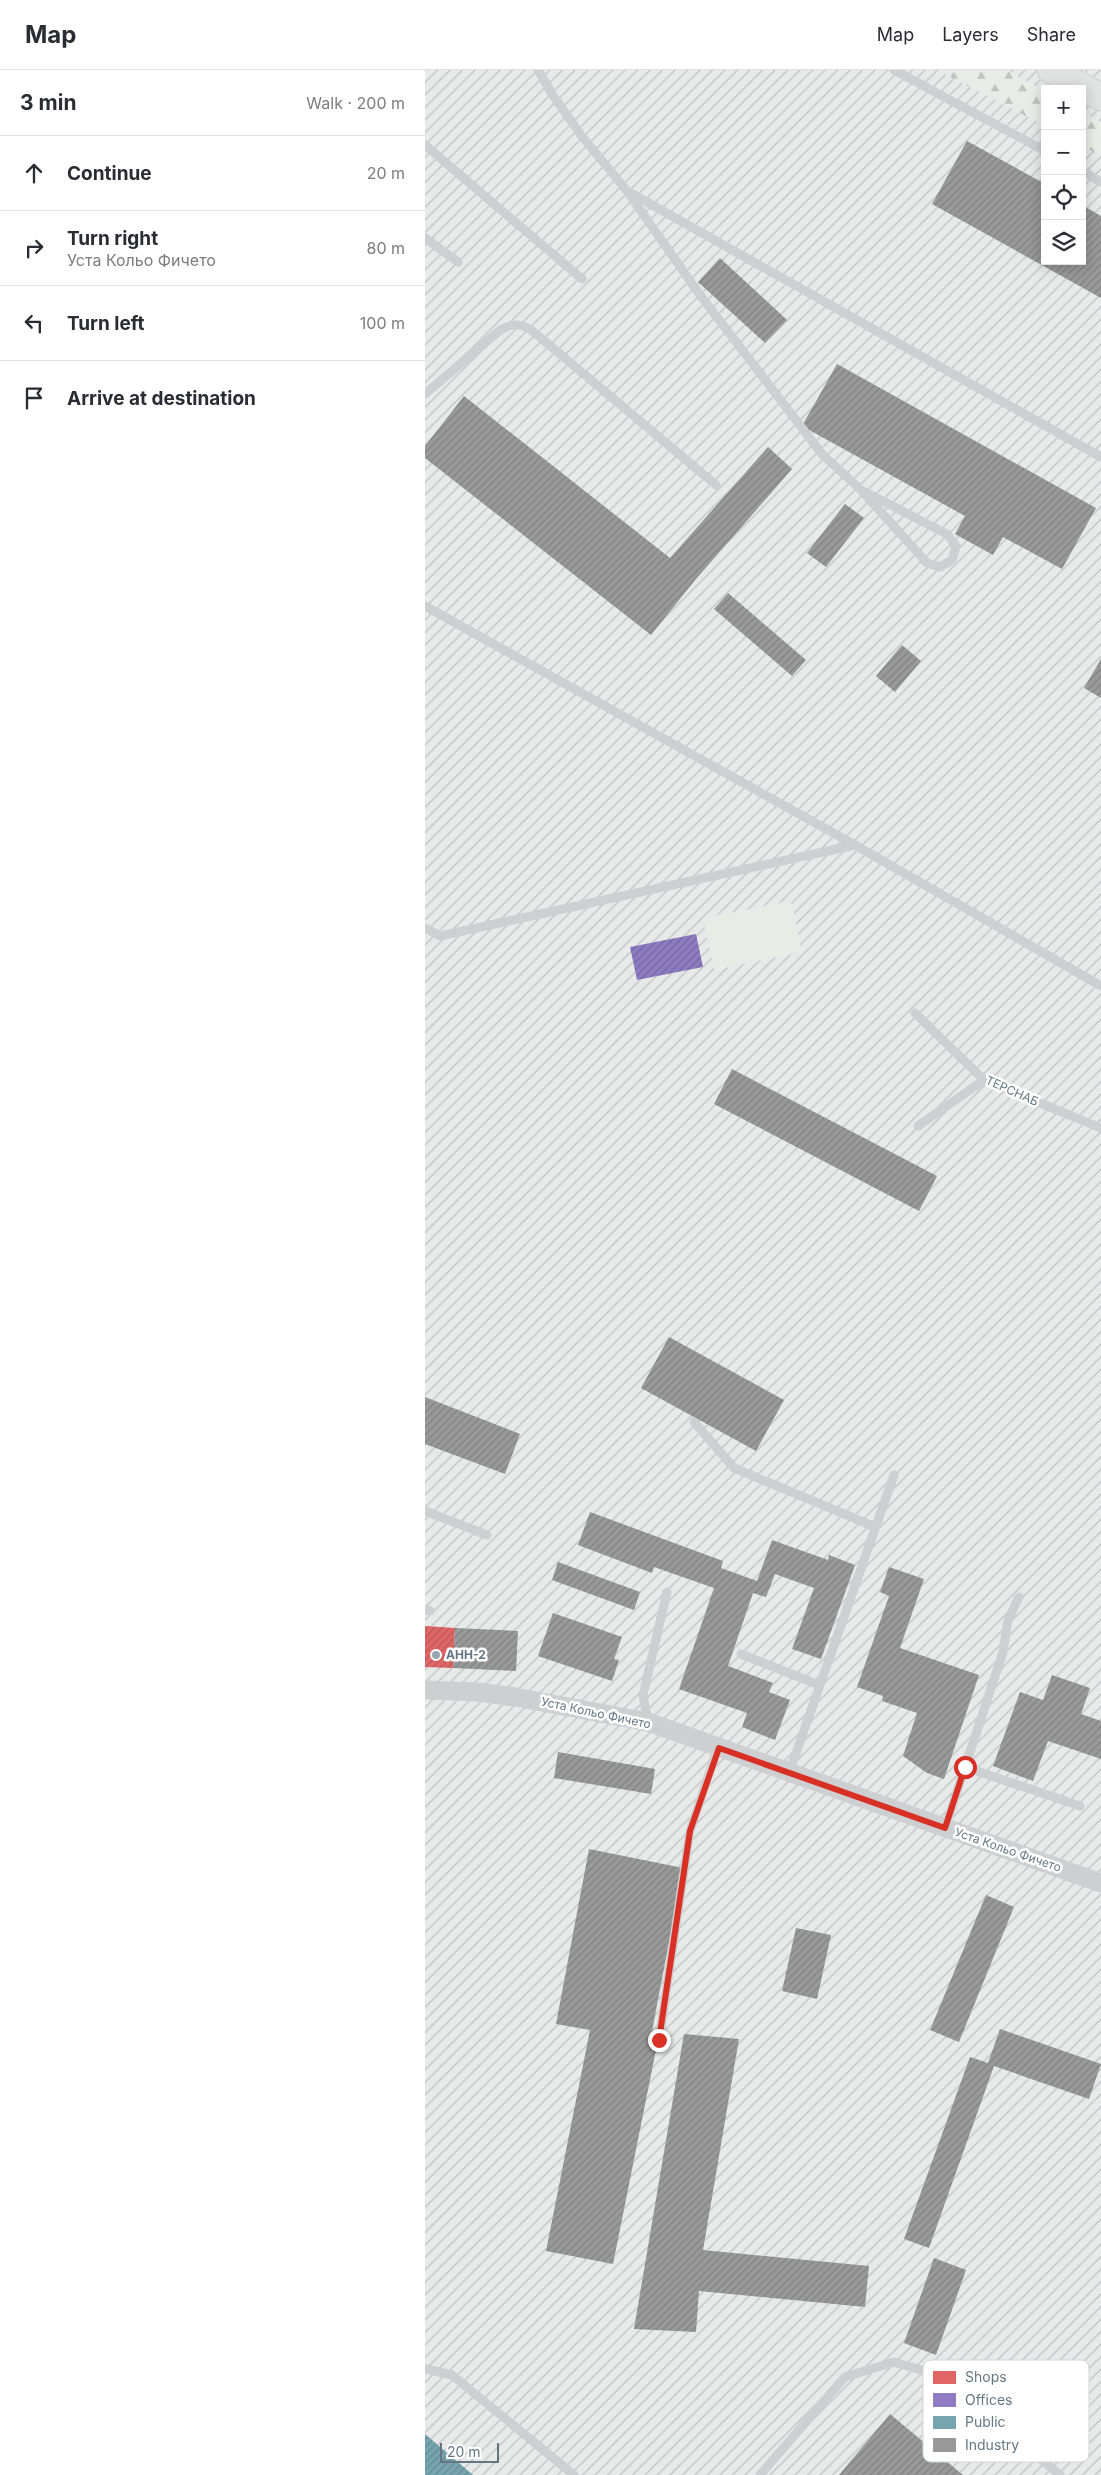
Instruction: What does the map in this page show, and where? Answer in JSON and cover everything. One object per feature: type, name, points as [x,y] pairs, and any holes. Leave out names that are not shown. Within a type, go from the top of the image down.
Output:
[{"type":"main road","points":[[1051,70],[1101,97]]},
{"type":"street","name":"Уста Кольо Фичето","points":[[425,1690],[478,1692],[515,1697],[648,1722],[1101,1883]]},
{"type":"lane","points":[[538,70],[552,94],[581,135],[627,191],[700,295],[822,454],[861,490],[927,563],[940,567],[952,560],[956,546],[947,534],[861,490]]},
{"type":"lane","points":[[894,70],[1041,149]]},
{"type":"lane","points":[[425,145],[582,280]]},
{"type":"lane","points":[[1086,173],[1101,182]]},
{"type":"lane","points":[[627,191],[1101,457]]},
{"type":"lane","points":[[425,238],[459,262]]},
{"type":"lane","points":[[425,394],[499,331],[505,327],[521,325],[543,339],[716,485]]},
{"type":"lane","points":[[425,606],[855,845],[1101,986]]},
{"type":"lane","points":[[425,928],[440,936],[855,845]]},
{"type":"lane","name":"ТЕРСНАБ","points":[[915,1012],[984,1080],[1101,1128]]},
{"type":"lane","points":[[918,1126],[984,1080]]},
{"type":"lane","points":[[694,1422],[734,1468],[875,1527]]},
{"type":"lane","points":[[789,1772],[894,1475]]},
{"type":"lane","points":[[425,1511],[487,1535]]},
{"type":"lane","points":[[648,1722],[643,1696],[667,1592]]},
{"type":"lane","points":[[945,1828],[1003,1652],[1008,1620],[1019,1597]]},
{"type":"lane","points":[[741,1654],[819,1685]]},
{"type":"lane","points":[[659,2040],[690,1831],[719,1748]]},
{"type":"lane","points":[[965,1767],[1080,1806]]},
{"type":"lane","points":[[760,2475],[845,2378],[894,2362],[923,2370]]},
{"type":"lane","points":[[425,2369],[452,2375],[574,2475]]},
{"type":"lane","points":[[1044,2462],[1060,2475]]},
{"type":"shaded area","points":[[425,70],[1101,70],[1101,2475],[425,2475]]},
{"type":"green space","points":[[937,70],[1006,70],[1041,89],[1041,124]]},
{"type":"green space","points":[[1086,114],[1101,122],[1101,156],[1086,148]]},
{"type":"green space","points":[[791,901],[802,952],[714,970],[703,918]]},
{"type":"building: Shops","points":[[425,1626],[455,1628],[453,1668],[425,1667]]},
{"type":"building: Offices","points":[[696,934],[703,967],[637,980],[630,947]]},
{"type":"building: Public","points":[[425,2434],[473,2475],[425,2475]]},
{"type":"building: Industry","points":[[967,141],[1041,182],[1041,265],[932,204]]},
{"type":"building: Industry","points":[[1086,207],[1101,216],[1101,298],[1042,265],[1086,265]]},
{"type":"building: Industry","points":[[720,258],[787,320],[765,343],[698,282]]},
{"type":"building: Industry","points":[[837,364],[1096,508],[1062,569],[1003,537],[993,555],[955,534],[965,516],[802,426]]},
{"type":"building: Industry","points":[[464,396],[670,558],[768,447],[792,469],[696,579],[651,635],[425,458],[425,446]]},
{"type":"building: Industry","points":[[845,504],[864,518],[826,567],[807,553]]},
{"type":"building: Industry","points":[[728,593],[806,660],[792,676],[714,609]]},
{"type":"building: Industry","points":[[902,645],[921,661],[895,692],[876,676]]},
{"type":"building: Industry","points":[[1101,659],[1101,698],[1084,688]]},
{"type":"building: Industry","points":[[732,1069],[937,1176],[919,1211],[714,1104]]},
{"type":"building: Industry","points":[[669,1337],[784,1400],[756,1451],[641,1388]]},
{"type":"building: Industry","points":[[425,1397],[520,1434],[505,1474],[425,1444]]},
{"type":"building: Industry","points":[[590,1512],[723,1561],[721,1568],[757,1581],[772,1540],[828,1560],[829,1555],[855,1565],[821,1659],[792,1649],[814,1588],[775,1574],[766,1597],[753,1593],[728,1666],[773,1683],[769,1692],[790,1700],[775,1740],[742,1727],[747,1713],[679,1689],[714,1588],[654,1567],[652,1573],[578,1545]]},
{"type":"building: Industry","points":[[558,1562],[640,1592],[634,1610],[552,1580]]},
{"type":"building: Industry","points":[[889,1567],[924,1579],[900,1648],[979,1675],[944,1779],[927,1773],[903,1756],[917,1713],[882,1701],[883,1696],[857,1687],[889,1596],[880,1592]]},
{"type":"building: Industry","points":[[553,1613],[622,1637],[614,1659],[619,1660],[612,1681],[538,1656]]},
{"type":"building: Industry","points":[[455,1628],[518,1631],[516,1671],[453,1668]]},
{"type":"building: Industry","points":[[1052,1675],[1090,1688],[1081,1714],[1101,1721],[1101,1759],[1048,1741],[1033,1781],[993,1766],[1020,1692],[1043,1700]]},
{"type":"building: Industry","points":[[558,1752],[655,1769],[651,1794],[554,1778]]},
{"type":"building: Industry","points":[[589,1849],[683,1868],[650,2042],[657,2045],[613,2264],[546,2251],[590,2030],[556,2024]]},
{"type":"building: Industry","points":[[986,1895],[1014,1907],[959,2042],[930,2030]]},
{"type":"building: Industry","points":[[796,1928],[831,1935],[817,1999],[782,1991]]},
{"type":"building: Industry","points":[[1000,2029],[1101,2064],[1089,2099],[994,2066],[929,2248],[904,2239],[970,2057],[988,2063]]},
{"type":"building: Industry","points":[[684,2034],[739,2039],[703,2250],[869,2266],[865,2307],[699,2291],[696,2332],[634,2329]]},
{"type":"building: Industry","points":[[934,2258],[966,2270],[936,2355],[904,2343]]},
{"type":"building: Industry","points":[[890,2414],[923,2442],[923,2462],[947,2462],[963,2475],[839,2475]]},
{"type":"place","name":"АНН-2","points":[[436,1655]]},
{"type":"route","points":[[659,2040],[690,1831],[719,1748],[945,1828],[965,1767]]}]
